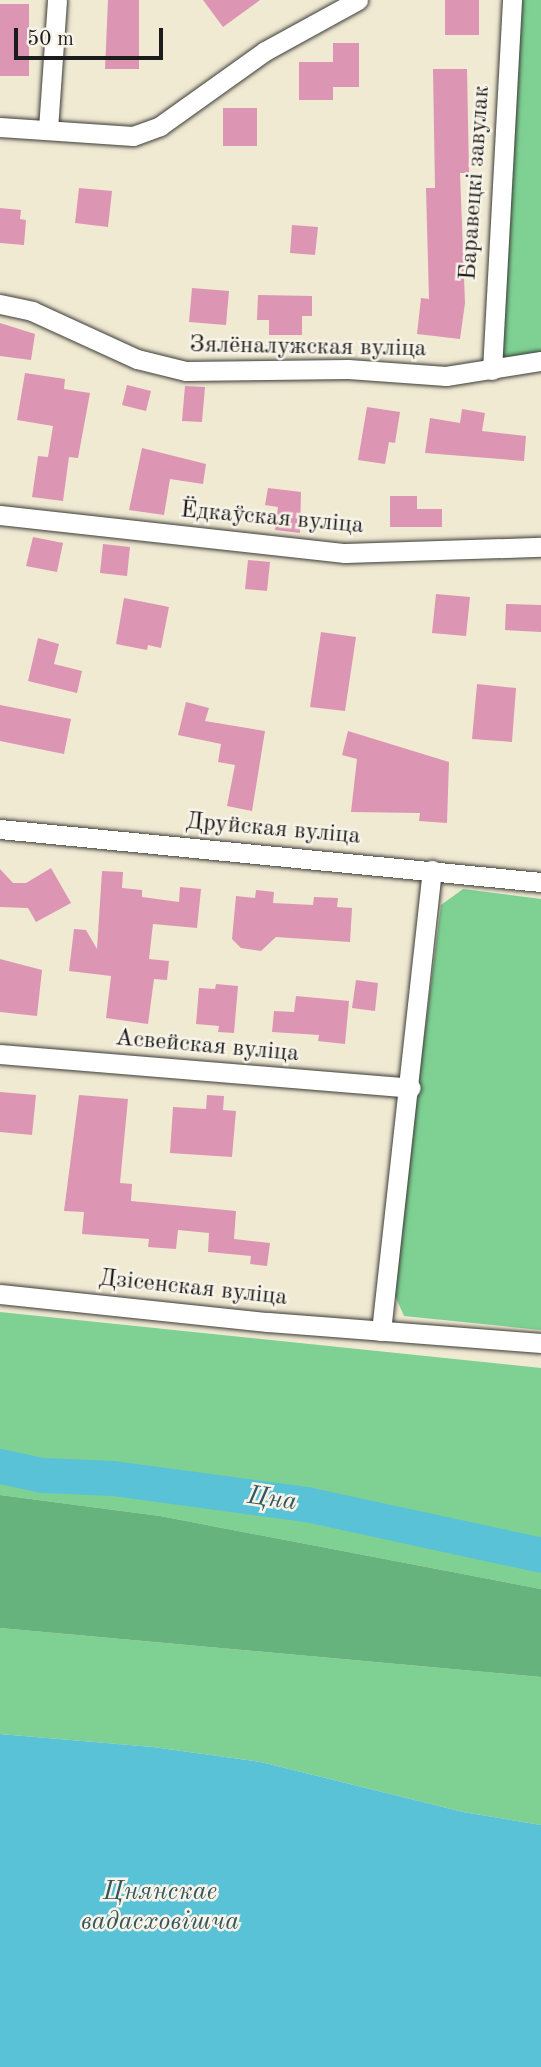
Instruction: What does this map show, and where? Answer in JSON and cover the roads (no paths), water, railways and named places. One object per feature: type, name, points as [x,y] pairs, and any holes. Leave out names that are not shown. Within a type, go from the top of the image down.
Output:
[{"type":"street","points":[[48,129],[57,0]]},
{"type":"street","points":[[0,127],[133,136],[160,126],[265,51],[358,0]]},
{"type":"street","name":"Баравецкі завулак","points":[[492,370],[512,0]]},
{"type":"street","name":"Зялёналужская вуліца","points":[[0,304],[32,311],[137,359],[186,371],[348,369],[446,376],[541,361]]},
{"type":"street","name":"Ёдкаўская вуліца","points":[[0,515],[345,553],[541,547]]},
{"type":"street","name":"Друйская вуліца","points":[[0,829],[541,882]]},
{"type":"street","points":[[381,1331],[411,1088],[432,870]]},
{"type":"street","name":"Асвейская вуліца","points":[[0,1054],[411,1088]]},
{"type":"street","name":"Дзісенская вуліца","points":[[0,1294],[381,1331],[541,1343]]},
{"type":"water","name":"Цнянскае вадасховішча","points":[[0,1734],[153,1747],[261,1762],[463,1812],[541,1825],[541,2067],[0,2067]]},
{"type":"waterway","name":"Цна","points":[[0,1466],[42,1475],[113,1478],[306,1504],[541,1555]]}]
